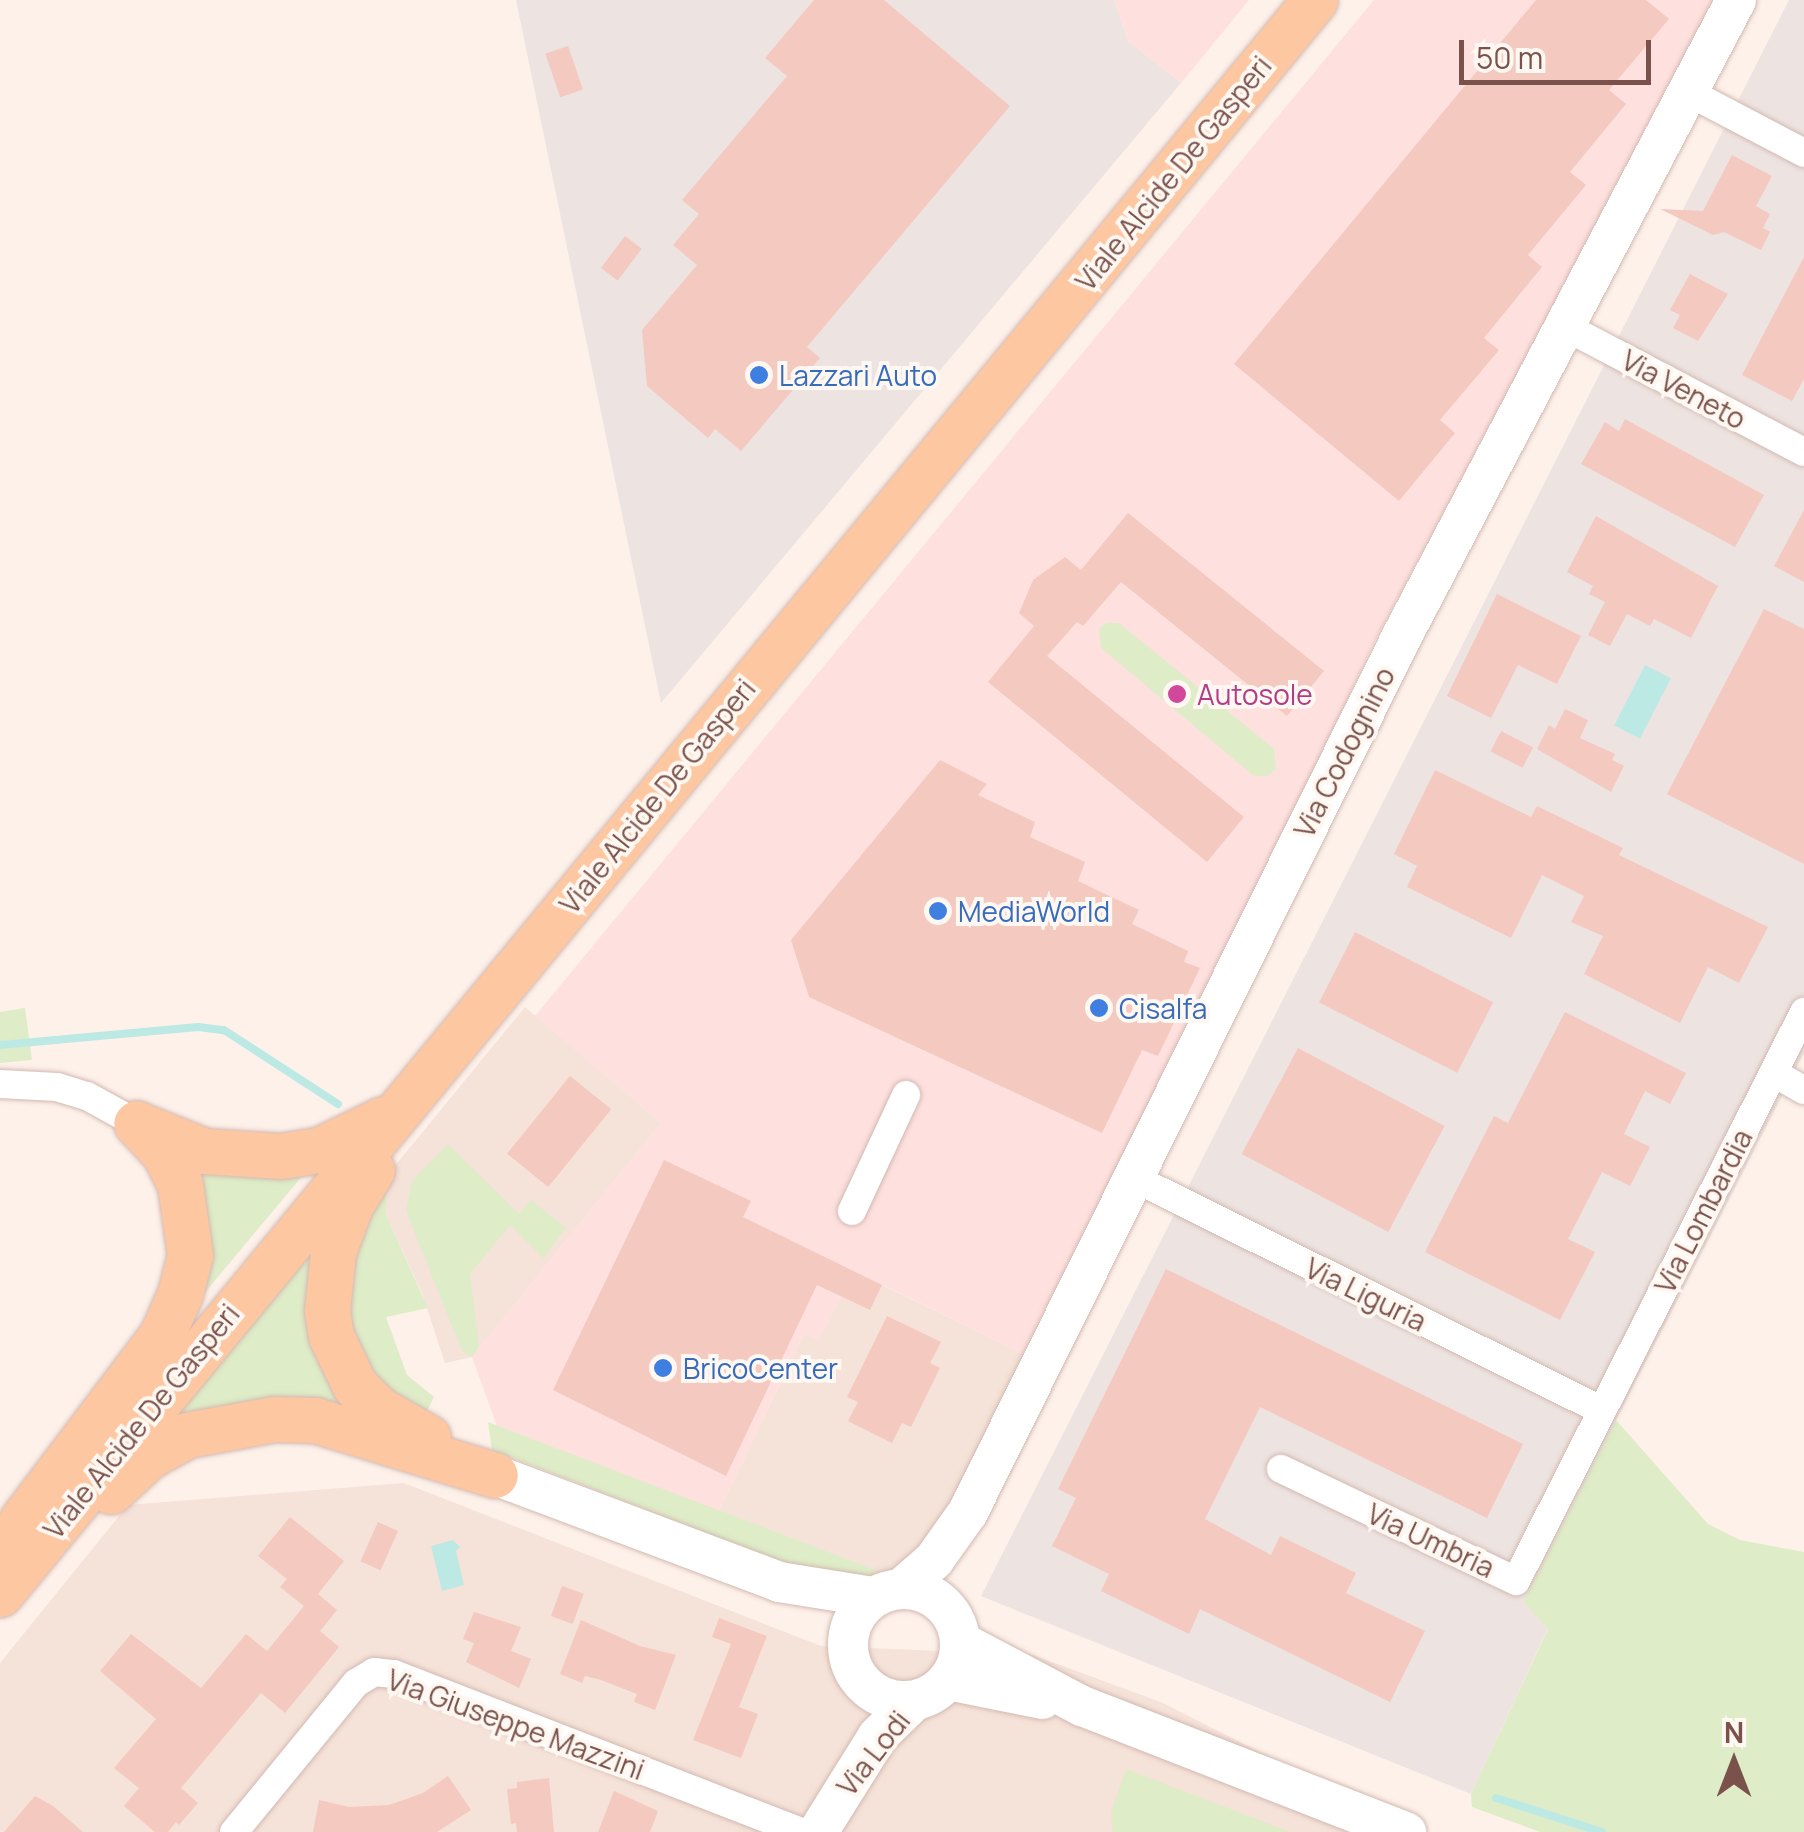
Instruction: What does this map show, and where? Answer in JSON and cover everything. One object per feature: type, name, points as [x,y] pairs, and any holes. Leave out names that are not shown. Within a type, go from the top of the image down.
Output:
[{"type":"main road","name":"Viale Alcide De Gasperi","points":[[7,1580],[432,1073],[1315,0]]},
{"type":"main road","points":[[432,1073],[404,1128],[350,1206],[333,1252],[326,1312],[340,1358],[356,1386],[380,1410],[495,1475]]},
{"type":"main road","points":[[136,1123],[204,1151],[281,1156],[319,1150],[402,1108]]},
{"type":"main road","points":[[7,1580],[22,1520],[141,1366],[162,1335],[180,1294],[190,1255],[180,1185],[165,1154],[136,1123]]},
{"type":"main road","points":[[7,1580],[150,1456],[187,1434],[226,1425],[274,1419],[315,1420],[495,1475]]},
{"type":"street","name":"Via Codognino","points":[[888,1593],[934,1560],[968,1512],[1402,636],[1736,0]]},
{"type":"street","points":[[1688,92],[1804,153]]},
{"type":"street","name":"Via Veneto","points":[[1564,326],[1804,452]]},
{"type":"street","name":"Via Lombardia","points":[[1600,1410],[1804,1012]]},
{"type":"street","points":[[1774,1073],[1804,1090]]},
{"type":"street","points":[[0,1084],[57,1087],[87,1096],[136,1123]]},
{"type":"street","points":[[852,1211],[906,1095]]},
{"type":"street","name":"Via Liguria","points":[[1132,1177],[1600,1410]]},
{"type":"street","name":"Via Umbria","points":[[1281,1470],[1516,1581],[1600,1410]]},
{"type":"street","points":[[495,1475],[780,1582],[888,1593],[921,1591],[956,1627],[1082,1706],[1406,1832]]},
{"type":"street","name":"Via Codognino","points":[[956,1627],[968,1512]]},
{"type":"street","points":[[780,1582],[822,1619],[854,1666],[884,1698],[931,1691],[1082,1706]]},
{"type":"street","points":[[854,1666],[852,1622],[888,1593]]},
{"type":"street","points":[[931,1691],[956,1627]]},
{"type":"street","name":"Via Lodi","points":[[825,1819],[854,1666]]},
{"type":"street","name":"Via Giuseppe Mazzini","points":[[234,1832],[356,1684],[374,1672],[394,1674],[801,1832]]},
{"type":"street","name":"Via Lodi","points":[[825,1819],[878,1736],[931,1691]]},
{"type":"shaded area","points":[[516,0],[1114,0],[1128,41],[1181,83],[661,703]]},
{"type":"shaded area","points":[[1114,0],[1249,0],[1181,83],[1128,41]]},
{"type":"shaded area","points":[[1374,0],[1717,0],[1371,648],[1040,1362],[883,1285],[870,1310],[841,1296],[819,1341],[804,1334],[719,1511],[497,1426],[472,1357],[661,1123],[535,1016]]},
{"type":"shaded area","points":[[1789,0],[1804,0],[1804,1053],[1523,1602],[1548,1628],[1471,1794],[981,1596]]},
{"type":"shaded area","points":[[525,1007],[661,1123],[472,1357],[445,1363],[422,1293],[386,1215],[386,1185],[394,1167]]},
{"type":"shaded area","points":[[882,1285],[1040,1362],[967,1511],[887,1589],[874,1570],[719,1511],[804,1334],[819,1340],[841,1296]]},
{"type":"shaded area","points":[[404,1483],[821,1646],[1033,1655],[1163,1703],[1418,1832],[0,1832],[0,1663],[128,1505]]},
{"type":"green space","points":[[1119,623],[1274,749],[1276,769],[1267,776],[1254,776],[1101,648],[1099,628]]},
{"type":"green space","points":[[25,1008],[32,1060],[0,1063],[0,1012]]},
{"type":"green space","points":[[448,1144],[519,1214],[531,1200],[566,1228],[543,1258],[510,1225],[470,1274],[479,1347],[472,1357],[462,1351],[406,1211],[412,1181]]},
{"type":"green space","points":[[198,1163],[308,1169],[187,1314]]},
{"type":"green space","points":[[394,1167],[386,1185],[386,1215],[428,1308],[386,1317],[407,1375],[434,1397],[424,1417],[380,1391],[341,1308],[370,1202]]},
{"type":"green space","points":[[323,1229],[354,1406],[154,1430]]},
{"type":"green space","points":[[1616,1420],[1708,1524],[1740,1540],[1804,1552],[1804,1832],[1540,1832],[1472,1807],[1471,1794],[1548,1629],[1523,1602]]},
{"type":"green space","points":[[488,1422],[875,1570],[876,1576],[858,1578],[789,1565],[492,1450]]},
{"type":"green space","points":[[1126,1769],[1290,1832],[1113,1832],[1111,1812]]},
{"type":"water","points":[[1645,665],[1671,678],[1640,739],[1614,726]]},
{"type":"water","points":[[453,1540],[460,1547],[456,1551],[464,1585],[442,1591],[431,1546]]},
{"type":"building","points":[[814,0],[884,0],[1010,106],[807,347],[820,358],[741,451],[715,429],[708,438],[647,386],[642,330],[697,265],[673,245],[699,214],[682,200],[787,76],[765,58]]},
{"type":"building","points":[[1536,0],[1646,0],[1669,19],[1609,90],[1626,104],[1570,172],[1586,185],[1528,255],[1542,267],[1484,338],[1499,350],[1440,420],[1455,433],[1399,501],[1234,364]]},
{"type":"building","points":[[568,46],[583,89],[560,97],[545,54]]},
{"type":"building","points":[[1732,155],[1772,176],[1756,206],[1770,214],[1763,228],[1770,232],[1761,250],[1724,232],[1713,235],[1660,209],[1703,211]]},
{"type":"building","points":[[625,236],[642,249],[618,281],[601,268]]},
{"type":"building","points":[[1804,257],[1804,379],[1792,401],[1742,375]]},
{"type":"building","points":[[1690,274],[1728,294],[1698,341],[1673,328],[1680,315],[1670,310]]},
{"type":"building","points":[[1625,419],[1764,495],[1735,547],[1581,464],[1605,422],[1619,431]]},
{"type":"building","points":[[1804,510],[1804,582],[1774,566]]},
{"type":"building","points":[[1128,513],[1324,671],[1287,716],[1121,582],[1083,626],[1077,622],[1047,656],[1244,817],[1207,862],[988,682],[1034,626],[1019,613],[1033,580],[1065,557],[1081,570]]},
{"type":"building","points":[[1596,516],[1718,586],[1691,638],[1654,619],[1650,626],[1627,614],[1610,646],[1588,635],[1605,602],[1589,594],[1593,586],[1567,572]]},
{"type":"building","points":[[1497,594],[1581,636],[1557,684],[1518,665],[1491,718],[1447,696]]},
{"type":"building","points":[[1764,609],[1804,629],[1804,864],[1667,794]]},
{"type":"building","points":[[1565,709],[1588,720],[1580,738],[1615,754],[1612,760],[1624,766],[1611,792],[1537,749],[1549,725],[1555,729]]},
{"type":"building","points":[[1501,731],[1533,747],[1523,768],[1491,751]]},
{"type":"building","name":"MediaWorld","points":[[940,760],[987,784],[978,795],[1035,822],[1030,837],[1085,862],[1078,881],[1139,910],[1132,924],[1188,951],[1184,962],[1200,968],[1158,1056],[1142,1050],[1102,1133],[809,997],[791,940]]},
{"type":"building","points":[[1435,770],[1531,817],[1537,806],[1623,848],[1619,855],[1768,927],[1739,983],[1708,967],[1680,1023],[1584,974],[1603,936],[1571,922],[1584,896],[1542,875],[1511,938],[1407,887],[1417,866],[1394,854]]},
{"type":"building","points":[[1355,932],[1493,1002],[1457,1073],[1319,1002]]},
{"type":"building","points":[[1565,1012],[1686,1073],[1670,1104],[1645,1091],[1624,1134],[1650,1147],[1630,1186],[1602,1172],[1568,1239],[1595,1252],[1560,1320],[1425,1252],[1494,1116],[1508,1123]]},
{"type":"building","points":[[1298,1048],[1445,1126],[1388,1232],[1242,1154]]},
{"type":"building","points":[[570,1076],[611,1109],[548,1187],[507,1154]]},
{"type":"building","points":[[664,1160],[751,1201],[743,1217],[882,1285],[870,1310],[817,1285],[726,1476],[553,1390]]},
{"type":"building","points":[[1166,1269],[1523,1444],[1487,1518],[1260,1407],[1205,1519],[1271,1555],[1280,1536],[1356,1573],[1346,1593],[1425,1631],[1390,1702],[1200,1609],[1189,1634],[1101,1591],[1109,1574],[1052,1546],[1076,1498],[1058,1489]]},
{"type":"building","points":[[887,1316],[941,1342],[930,1363],[940,1368],[911,1427],[902,1423],[892,1443],[848,1421],[858,1402],[847,1397]]},
{"type":"building","points":[[290,1517],[344,1561],[318,1594],[337,1610],[320,1631],[339,1647],[285,1713],[261,1693],[181,1788],[198,1803],[179,1825],[176,1822],[168,1832],[155,1832],[124,1806],[139,1788],[114,1768],[156,1719],[100,1671],[131,1634],[201,1688],[246,1634],[267,1651],[304,1606],[280,1587],[287,1579],[258,1556]]},
{"type":"building","points":[[378,1522],[398,1531],[381,1570],[361,1561]]},
{"type":"building","points":[[562,1586],[584,1594],[573,1624],[551,1616]]},
{"type":"building","points":[[474,1612],[521,1627],[511,1651],[531,1659],[519,1688],[466,1662],[474,1643],[463,1639]]},
{"type":"building","points":[[719,1618],[767,1636],[739,1707],[758,1714],[741,1758],[693,1740],[731,1644],[712,1637]]},
{"type":"building","points":[[581,1620],[640,1646],[676,1655],[655,1710],[634,1702],[637,1694],[601,1680],[585,1676],[582,1683],[560,1674]]},
{"type":"building","points":[[448,1776],[471,1810],[437,1832],[313,1832],[319,1800],[349,1807],[389,1805],[423,1793]]},
{"type":"building","points":[[549,1778],[554,1832],[517,1832],[516,1823],[511,1824],[507,1789],[517,1788],[517,1782]]},
{"type":"building","points":[[614,1791],[658,1811],[650,1832],[598,1832]]},
{"type":"building","points":[[35,1796],[53,1806],[83,1832],[4,1832]]},
{"type":"waterway","points":[[0,1045],[198,1027],[224,1030],[338,1104]]},
{"type":"waterway","points":[[1496,1798],[1602,1832]]},
{"type":"place","name":"Lazzari Auto","points":[[759,375]]},
{"type":"place","name":"Autosole","points":[[1177,694]]},
{"type":"place","name":"MediaWorld","points":[[938,911]]},
{"type":"place","name":"Cisalfa","points":[[1099,1008]]},
{"type":"place","name":"BricoCenter","points":[[663,1368]]}]
